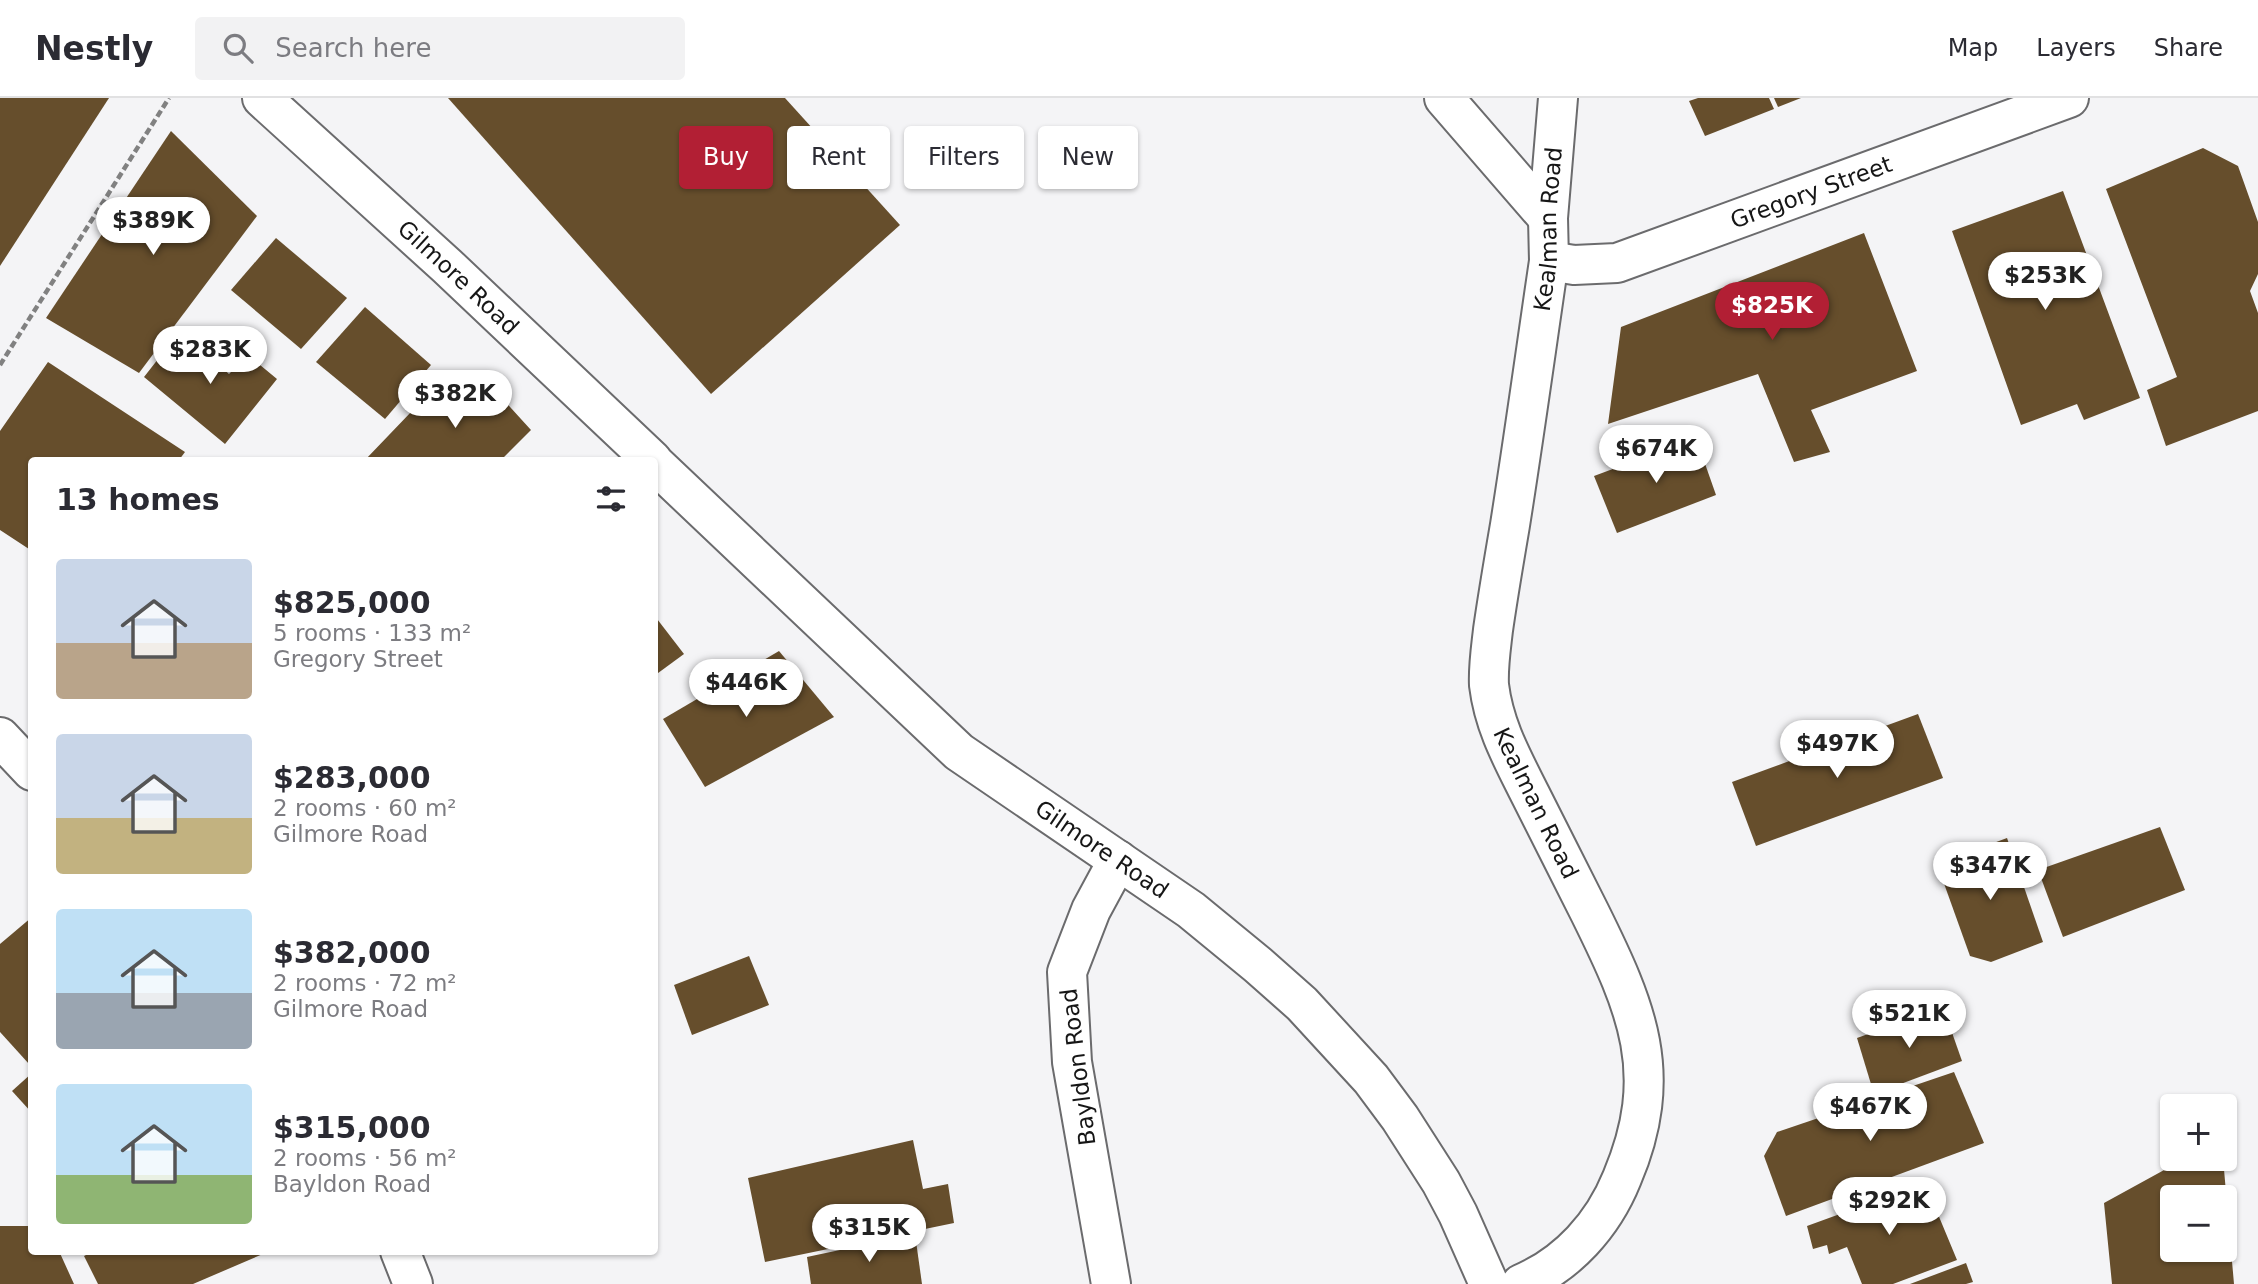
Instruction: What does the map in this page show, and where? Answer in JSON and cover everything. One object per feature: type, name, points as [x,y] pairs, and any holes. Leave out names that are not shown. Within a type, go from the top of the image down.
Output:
[{"type":"street","name":"Gilmore Road","points":[[262,98],[447,266],[649,457]]},
{"type":"street","points":[[1444,98],[1548,218]]},
{"type":"street","name":"Kealman Road","points":[[1521,1284],[1554,1266],[1575,1248],[1605,1213],[1632,1155],[1640,1127],[1644,1095],[1640,1038],[1633,1008],[1624,984],[1506,747],[1492,706],[1489,680],[1494,625],[1549,261],[1548,218],[1558,98]]},
{"type":"street","name":"Gregory Street","points":[[1549,261],[1574,265],[1617,263],[2069,98]]},
{"type":"street","name":"Gilmore Road","points":[[658,466],[959,752],[1191,910],[1302,1004],[1345,1050],[1400,1118],[1441,1182],[1489,1284]]},
{"type":"street","points":[[0,737],[28,767]]},
{"type":"street","name":"Bayldon Road","points":[[1111,1284],[1072,1062],[1067,972],[1091,910],[1118,860]]},
{"type":"street","points":[[402,1255],[413,1284]]},
{"type":"path","points":[[0,365],[169,98]]},
{"type":"building","points":[[0,98],[109,98],[0,266]]},
{"type":"building","points":[[448,98],[785,98],[810,126],[787,126],[787,189],[867,189],[900,225],[711,394]]},
{"type":"building","points":[[1698,98],[1769,98],[1774,109],[1705,136],[1689,101]]},
{"type":"building","points":[[1774,98],[1801,98],[1778,107]]},
{"type":"building","points":[[171,131],[257,216],[139,373],[46,318]]},
{"type":"building","points":[[2203,148],[2238,166],[2258,222],[2258,274],[2250,291],[2258,313],[2258,411],[2166,446],[2147,390],[2177,377],[2106,189]]},
{"type":"building","points":[[2063,191],[2140,398],[2084,420],[2077,404],[2021,425],[1952,231]]},
{"type":"building","points":[[1864,233],[1917,371],[1811,410],[1830,452],[1794,462],[1758,374],[1608,424],[1621,327]]},
{"type":"building","points":[[276,238],[347,298],[301,349],[231,290]]},
{"type":"building","points":[[365,307],[431,365],[385,419],[316,362]]},
{"type":"building","points":[[180,331],[229,374],[248,355],[277,379],[225,444],[144,377]]},
{"type":"building","points":[[48,362],[185,452],[181,457],[28,457],[28,548],[0,530],[0,431]]},
{"type":"building","points":[[489,384],[531,430],[504,457],[368,457],[435,387],[463,406]]},
{"type":"building","points":[[1696,438],[1716,495],[1617,533],[1594,476]]},
{"type":"building","points":[[658,620],[684,654],[658,673]]},
{"type":"building","points":[[779,651],[834,717],[705,787],[663,719]]},
{"type":"building","points":[[1918,714],[1943,778],[1756,846],[1732,782]]},
{"type":"building","points":[[2160,827],[2185,890],[2063,937],[2038,870]]},
{"type":"building","points":[[2007,838],[2043,942],[1991,962],[1970,956],[1937,864]]},
{"type":"building","points":[[28,920],[28,1063],[0,1032],[0,944]]},
{"type":"building","points":[[749,956],[769,1005],[692,1035],[674,985]]},
{"type":"building","points":[[1943,1007],[1962,1061],[1874,1094],[1857,1038]]},
{"type":"building","points":[[1954,1072],[1984,1143],[1786,1216],[1764,1156],[1777,1132]]},
{"type":"building","points":[[28,1077],[28,1109],[12,1091]]},
{"type":"building","points":[[913,1140],[923,1189],[948,1184],[954,1223],[765,1262],[748,1178]]},
{"type":"building","points":[[2162,1171],[2224,1171],[2225,1185],[2160,1185],[2160,1262],[2232,1262],[2234,1284],[2112,1284],[2104,1203]]},
{"type":"building","points":[[1925,1183],[1957,1260],[1893,1284],[1862,1284],[1847,1247],[1829,1254],[1827,1245],[1813,1249],[1807,1226]]},
{"type":"building","points":[[0,1226],[28,1226],[28,1255],[61,1255],[74,1284],[0,1284]]},
{"type":"building","points":[[915,1234],[922,1284],[811,1284],[807,1257]]},
{"type":"building","points":[[261,1255],[193,1284],[98,1284],[84,1256]]},
{"type":"building","points":[[1966,1263],[1973,1282],[1910,1284]]}]
